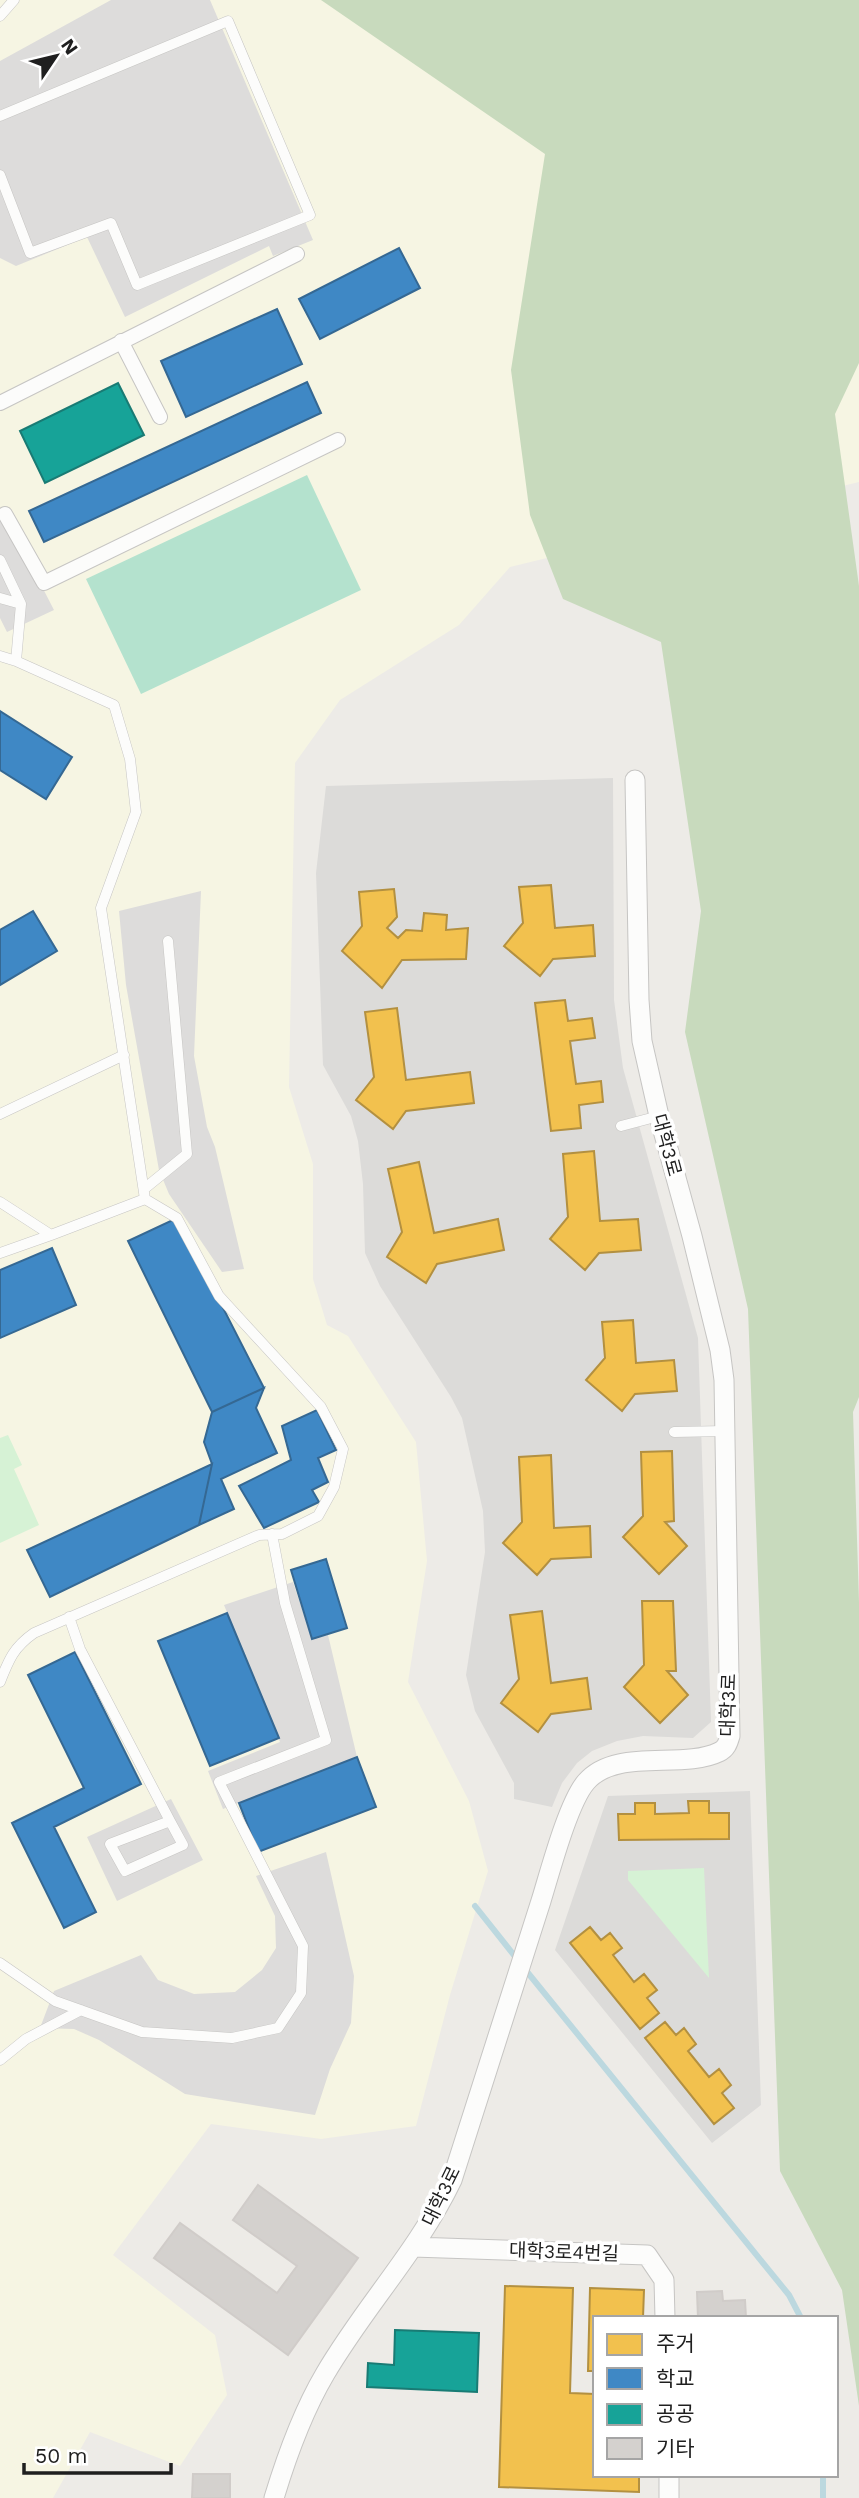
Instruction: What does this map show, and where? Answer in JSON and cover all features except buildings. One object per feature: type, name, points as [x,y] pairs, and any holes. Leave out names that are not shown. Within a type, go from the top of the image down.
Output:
[{"type":"street","points":[[0,402],[297,254]]},
{"type":"street","points":[[121,341],[160,417]]},
{"type":"street","points":[[5,514],[44,583],[338,440]]},
{"type":"street","name":"대학3로","points":[[274,2498],[292,2438],[325,2374],[434,2216],[452,2180],[545,1886],[576,1799],[586,1782],[600,1770],[619,1764],[720,1752],[727,1745],[730,1735],[724,1380],[720,1350],[642,1041],[635,780]]},
{"type":"street","name":"대학3로4번길","points":[[413,2247],[647,2255],[664,2280],[664,2316]]},
{"type":"street","points":[[669,2477],[669,2498]]},
{"type":"lane","points":[[0,16],[14,0]]},
{"type":"lane","points":[[0,116],[228,21],[310,215],[137,285],[111,223],[30,253],[0,175]]},
{"type":"lane","points":[[0,560],[21,604],[16,661]]},
{"type":"lane","points":[[0,598],[21,604]]},
{"type":"lane","points":[[0,656],[114,705],[130,759],[136,811],[101,908],[145,1194],[177,1218],[219,1296],[321,1407],[343,1449],[334,1487],[318,1516],[282,1534],[259,1535],[34,1633],[20,1643],[0,1682]]},
{"type":"lane","points":[[0,1253],[51,1235],[145,1194],[187,1154],[168,941]]},
{"type":"lane","points":[[0,1114],[124,1055]]},
{"type":"lane","points":[[621,1126],[659,1116]]},
{"type":"lane","points":[[0,1202],[51,1235]]},
{"type":"lane","points":[[674,1432],[724,1431]]},
{"type":"lane","points":[[0,1963],[55,2001],[142,2032],[232,2038],[278,2028],[301,1993],[303,1946],[219,1782],[326,1740],[285,1603],[272,1534]]},
{"type":"lane","points":[[69,1618],[80,1649],[183,1845],[125,1871],[110,1844],[170,1821]]},
{"type":"lane","points":[[0,2060],[26,2039],[81,2010]]},
{"type":"shaded area","points":[[0,0],[831,0],[859,146],[859,482],[510,567],[459,625],[340,700],[295,763],[289,1087],[313,1164],[313,1279],[327,1325],[348,1336],[416,1442],[427,1561],[408,1682],[469,1801],[488,1871],[450,1995],[416,2126],[321,2139],[211,2124],[113,2255],[215,2335],[227,2395],[180,2466],[90,2432],[53,2498],[0,2498]]},
{"type":"shaded area","points":[[111,0],[210,0],[313,240],[273,256],[269,246],[125,317],[87,237],[16,266],[0,258],[0,61]]},
{"type":"shaded area","points":[[2,509],[54,610],[7,632],[0,618]]},
{"type":"shaded area","points":[[613,778],[614,1000],[623,1068],[698,1338],[711,1722],[693,1738],[643,1736],[617,1741],[592,1751],[577,1763],[562,1783],[552,1807],[514,1799],[514,1783],[475,1711],[466,1675],[485,1552],[483,1511],[462,1418],[380,1286],[365,1253],[363,1184],[358,1141],[351,1116],[323,1065],[316,873],[326,786]]},
{"type":"shaded area","points":[[201,891],[194,1056],[207,1127],[215,1147],[244,1269],[222,1272],[169,1194],[159,1170],[126,985],[119,911]]},
{"type":"shaded area","points":[[293,1582],[312,1639],[328,1635],[357,1757],[223,1809],[208,1771],[280,1742],[224,1605]]},
{"type":"shaded area","points":[[750,1791],[761,2105],[712,2143],[555,1950],[608,1796]]},
{"type":"shaded area","points":[[171,1799],[203,1860],[117,1901],[87,1837]]},
{"type":"shaded area","points":[[326,1852],[354,1976],[351,2023],[330,2069],[315,2115],[185,2094],[99,2040],[74,2029],[40,2028],[54,1991],[141,1955],[158,1980],[194,1994],[235,1992],[262,1970],[276,1948],[275,1916],[256,1876]]},
{"type":"green space","points":[[321,0],[859,0],[859,363],[835,414],[859,586],[859,1397],[853,1412],[859,1602],[859,2406],[842,2290],[780,2171],[748,1309],[685,1032],[701,911],[661,642],[563,599],[530,515],[511,370],[545,154]]},
{"type":"green space","points":[[307,475],[361,590],[141,694],[86,579]]},
{"type":"green space","points":[[8,1435],[22,1465],[14,1469],[39,1525],[0,1543],[0,1438]]},
{"type":"green space","points":[[704,1868],[709,1978],[628,1880],[628,1871]]},
{"type":"waterway","points":[[475,1906],[517,1959]]},
{"type":"waterway","points":[[524,1968],[789,2295],[800,2316]]},
{"type":"waterway","points":[[823,2477],[823,2498]]}]
